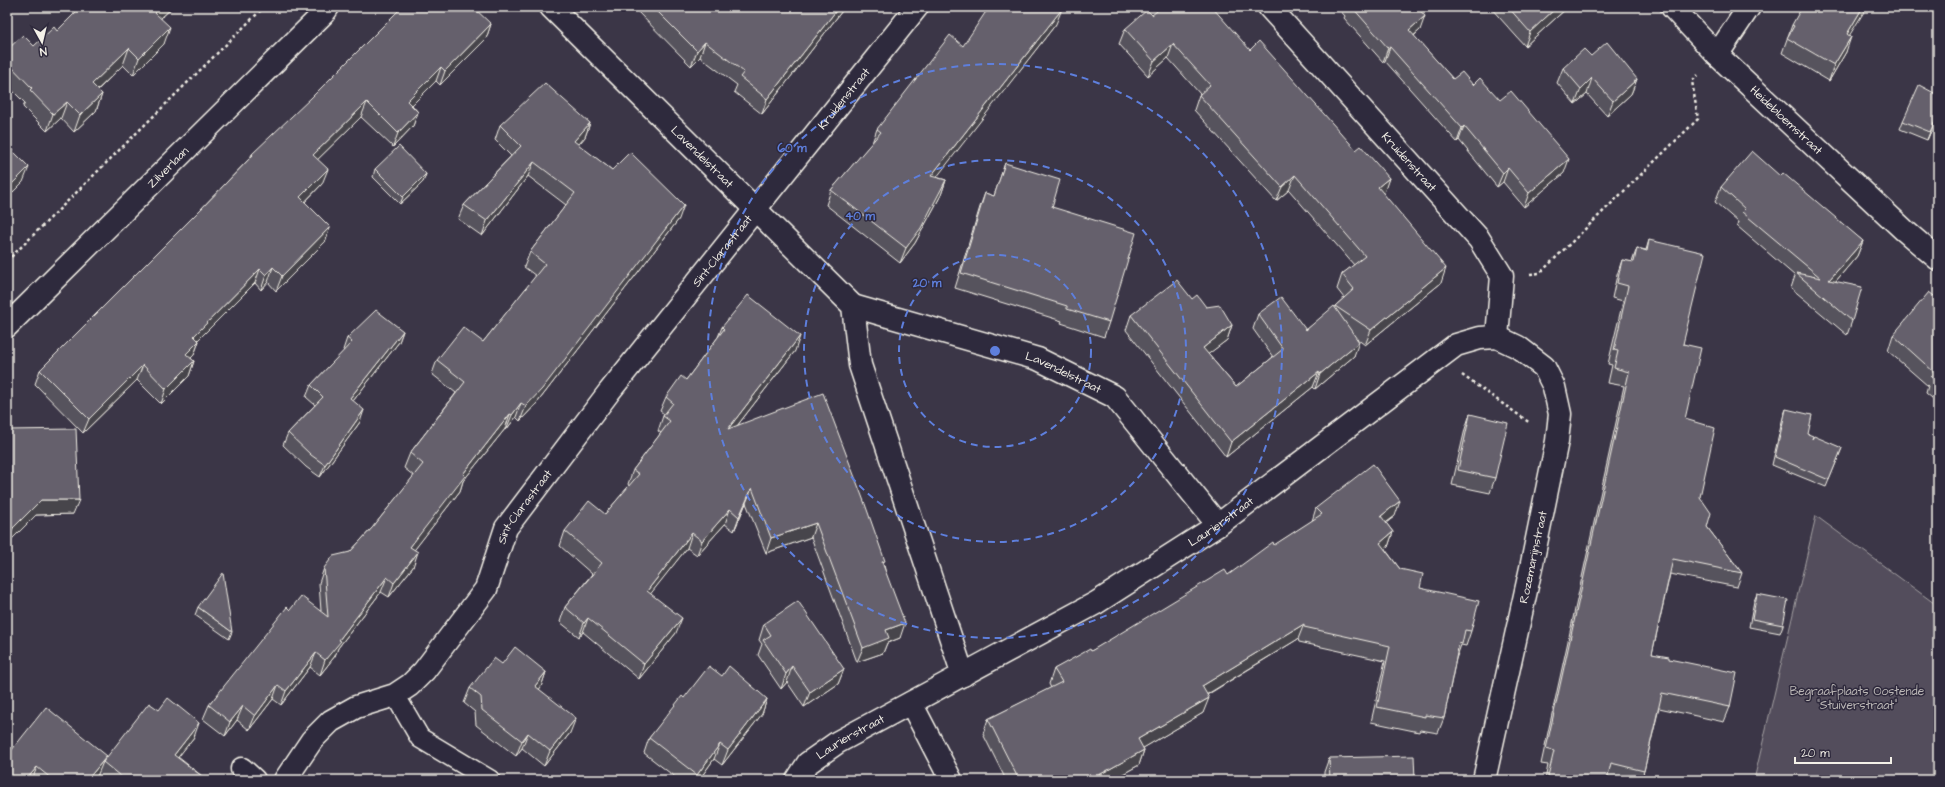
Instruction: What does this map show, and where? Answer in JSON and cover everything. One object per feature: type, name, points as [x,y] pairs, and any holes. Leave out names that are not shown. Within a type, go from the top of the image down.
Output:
[{"type":"street","name":"Zilverlaan","points":[[7,326],[323,14],[328,7]]},
{"type":"street","name":"Lavendelstraat","points":[[551,7],[853,306],[1038,359],[1115,397],[1218,524]]},
{"type":"street","name":"Kruidenstraat","points":[[756,210],[917,7]]},
{"type":"street","name":"Kruidenstraat","points":[[1269,7],[1479,239],[1502,276]]},
{"type":"street","name":"Heidebloemstraat","points":[[1672,7],[1717,55],[1904,230],[1938,259]]},
{"type":"street","points":[[1717,55],[1749,7]]},
{"type":"street","name":"Sint-Clarastraat","points":[[285,780],[312,740],[331,721],[356,708],[395,694],[410,685],[424,670],[486,589],[506,528],[610,392],[756,210]]},
{"type":"street","points":[[1497,337],[1502,276]]},
{"type":"street","points":[[853,306],[860,364],[964,675]]},
{"type":"street","name":"Rozemarijnstraat","points":[[1484,780],[1531,568],[1557,441],[1560,414],[1554,388],[1544,367],[1518,347],[1497,337]]},
{"type":"street","name":"Laurierstraat","points":[[796,780],[808,763],[838,742],[1096,603],[1218,524],[1456,345],[1480,338],[1497,337]]},
{"type":"street","points":[[911,703],[951,780]]},
{"type":"lane","points":[[395,694],[420,738],[490,780]]},
{"type":"path","points":[[7,261],[264,7]]},
{"type":"path","points":[[1502,276],[1540,273],[1698,119],[1692,82],[1717,55]]},
{"type":"path","points":[[1438,359],[1557,441]]},
{"type":"green space","name":"Begraafplaats Oostende “Stuiverstraat”","points":[[1816,516],[1938,606],[1938,780],[1754,780]]},
{"type":"building","points":[[81,7],[161,7],[155,13],[170,27],[139,58],[129,48],[92,84],[102,94],[80,115],[67,102],[53,114],[30,90],[32,88],[7,62],[7,50],[23,35],[34,46],[54,27],[57,31]]},
{"type":"building","points":[[402,7],[473,7],[491,24],[445,71],[441,67],[407,101],[418,112],[398,133],[367,102],[313,155],[328,169],[300,197],[330,227],[282,276],[273,267],[266,275],[260,269],[194,336],[199,341],[186,354],[194,361],[166,389],[143,365],[89,419],[40,370],[201,209],[253,155],[252,154],[311,98]]},
{"type":"building","points":[[653,7],[839,7],[767,99],[740,77],[744,72],[705,42],[697,51]]},
{"type":"building","points":[[989,7],[1058,7],[1062,9],[931,176],[946,180],[921,228],[906,248],[831,190],[881,132],[877,129],[950,35],[963,46]]},
{"type":"building","points":[[1162,7],[1212,7],[1250,50],[1259,41],[1356,150],[1361,146],[1389,178],[1378,187],[1446,268],[1371,330],[1335,306],[1354,289],[1342,274],[1365,256],[1295,175],[1282,187],[1199,95],[1210,85],[1173,44],[1154,61],[1125,29],[1147,10],[1152,15]]},
{"type":"building","points":[[1352,7],[1417,7],[1425,16],[1409,30],[1453,79],[1462,72],[1473,85],[1480,78],[1500,100],[1511,91],[1569,159],[1529,193],[1508,168],[1503,173],[1464,126],[1462,128],[1390,47],[1388,48]]},
{"type":"building","points":[[1508,7],[1557,7],[1530,32]]},
{"type":"building","points":[[1802,7],[1863,7],[1847,34],[1851,37],[1834,65],[1787,38]]},
{"type":"building","points":[[1607,42],[1637,79],[1613,101],[1592,78],[1581,89],[1563,68],[1584,49],[1591,56]]},
{"type":"building","points":[[545,83],[590,123],[574,141],[612,170],[630,152],[684,205],[542,389],[526,406],[521,403],[512,415],[510,414],[463,474],[465,476],[410,547],[418,552],[394,583],[387,577],[339,640],[341,641],[325,660],[316,653],[286,691],[278,685],[255,716],[243,706],[230,722],[209,705],[287,607],[290,610],[301,596],[328,617],[324,568],[333,556],[350,552],[373,527],[423,464],[410,453],[465,382],[437,360],[463,327],[483,342],[545,264],[530,252],[575,193],[534,162],[487,221],[464,205],[521,146],[500,125]]},
{"type":"building","points":[[1919,85],[1938,95],[1938,115],[1930,132],[1903,121]]},
{"type":"building","points":[[7,145],[29,167],[7,189]]},
{"type":"building","points":[[399,146],[426,174],[403,197],[375,169]]},
{"type":"building","points":[[1752,151],[1780,176],[1783,173],[1863,241],[1829,280],[1862,287],[1852,321],[1796,273],[1821,278],[1742,212],[1745,209],[1721,187]]},
{"type":"building","points":[[1005,163],[1060,180],[1052,207],[1136,233],[1109,322],[1067,309],[1067,306],[961,273],[985,193],[994,196]]},
{"type":"building","points":[[1649,240],[1705,253],[1683,344],[1701,348],[1685,419],[1715,428],[1700,497],[1711,513],[1707,527],[1742,573],[1673,559],[1652,654],[1737,673],[1730,707],[1662,693],[1644,771],[1611,763],[1607,780],[1547,780],[1554,751],[1546,749],[1629,372],[1614,368],[1618,351],[1614,350],[1628,286],[1617,283],[1622,260],[1634,262],[1637,248],[1647,251]]},
{"type":"building","points":[[1177,280],[1192,299],[1197,295],[1206,307],[1220,305],[1232,325],[1203,348],[1236,387],[1283,349],[1258,314],[1281,297],[1306,330],[1334,306],[1359,342],[1320,374],[1319,372],[1231,442],[1131,315]]},
{"type":"building","points":[[1929,292],[1938,299],[1938,383],[1931,377],[1935,373],[1893,335]]},
{"type":"building","points":[[748,295],[800,336],[728,429],[823,393],[865,504],[885,561],[882,562],[905,623],[886,630],[889,638],[863,648],[816,523],[771,538],[752,488],[739,517],[730,509],[702,541],[692,533],[647,591],[682,618],[644,664],[588,618],[584,623],[565,607],[602,563],[565,531],[589,501],[605,514],[639,474],[633,470],[670,421],[663,416],[673,403],[666,397],[681,376],[686,380],[724,329],[722,327]]},
{"type":"building","points":[[376,310],[403,331],[350,398],[364,410],[325,465],[311,455],[288,433],[323,397],[311,385],[352,342],[347,338]]},
{"type":"building","points":[[1786,409],[1812,415],[1808,434],[1813,436],[1812,439],[1814,436],[1842,448],[1829,480],[1775,457]]},
{"type":"building","points":[[1470,414],[1508,423],[1495,478],[1458,470]]},
{"type":"building","points":[[76,429],[79,500],[41,500],[7,532],[7,430]]},
{"type":"building","points":[[1373,464],[1400,501],[1381,516],[1393,532],[1380,543],[1400,569],[1423,574],[1420,588],[1479,601],[1471,631],[1465,630],[1462,644],[1459,643],[1444,718],[1425,715],[1425,717],[1377,707],[1390,646],[1304,627],[1304,624],[1202,686],[1209,698],[1138,739],[1144,750],[1090,780],[1019,780],[988,719],[1062,682],[1054,669],[1090,649],[1091,651],[1225,570],[1228,575],[1273,542],[1274,545],[1322,514],[1316,508]]},
{"type":"building","points":[[223,573],[232,632],[198,607]]},
{"type":"building","points":[[7,592],[11,596],[7,601]]},
{"type":"building","points":[[1757,594],[1788,600],[1783,625],[1752,619]]},
{"type":"building","points":[[798,601],[844,669],[810,692],[792,666],[786,674],[763,640],[771,635],[764,624]]},
{"type":"building","points":[[515,647],[546,672],[535,686],[576,718],[550,751],[528,733],[522,741],[482,710],[481,697],[470,688],[494,658],[502,664]]},
{"type":"building","points":[[709,666],[722,676],[729,666],[767,699],[728,750],[720,744],[697,775],[649,738],[682,696],[684,698]]},
{"type":"building","points":[[168,698],[199,723],[174,755],[207,780],[125,780],[103,762],[149,703],[159,710]]},
{"type":"building","points":[[46,707],[107,756],[87,780],[53,780],[37,767],[26,780],[7,780],[7,756]]},
{"type":"building","points":[[1414,756],[1415,780],[1330,780],[1329,758]]},
{"type":"building","points":[[1201,777],[1203,780],[1196,780]]}]
